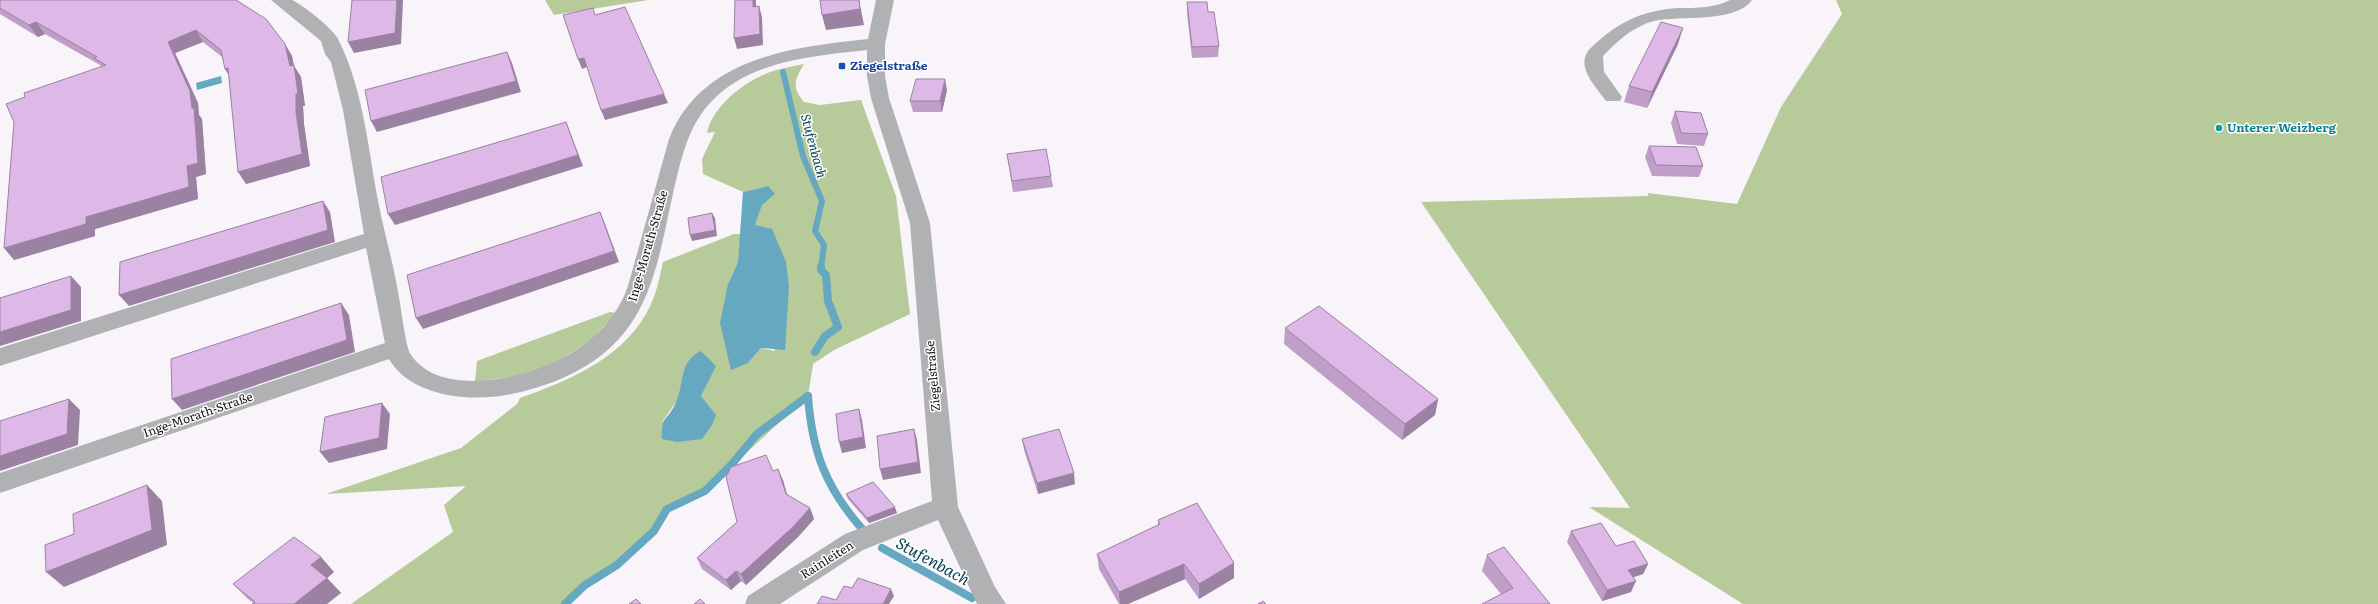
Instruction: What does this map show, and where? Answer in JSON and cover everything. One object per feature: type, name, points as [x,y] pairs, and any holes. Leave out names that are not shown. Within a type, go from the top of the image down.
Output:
[{"type":"street","name":"Inge-Morath-Straße","points":[[280,0],[311,22],[329,39],[334,54],[340,60],[352,110],[375,238],[386,284],[396,348],[403,363],[425,380],[445,386],[473,389],[514,384],[546,376],[590,351],[607,338],[622,322],[635,297],[655,232],[674,152],[688,118],[704,99],[736,75],[768,60],[876,44]]},
{"type":"street","name":"Ziegelstraße","points":[[885,0],[876,44],[876,76],[880,98],[920,223],[945,507],[986,595],[993,604]]},
{"type":"street","points":[[1613,97],[1595,72],[1594,55],[1623,28],[1642,19],[1660,15],[1717,12],[1743,0]]},
{"type":"street","points":[[0,357],[375,238]]},
{"type":"street","name":"Inge-Morath-Straße","points":[[0,483],[396,348]]},
{"type":"street","name":"Rainleiten","points":[[758,604],[854,542],[945,507]]},
{"type":"green space","points":[[545,0],[648,0],[554,15]]},
{"type":"green space","points":[[1836,0],[2378,0],[2378,604],[1743,604],[1589,507],[1630,508],[1421,202],[1648,196],[1648,193],[1737,204],[1781,107],[1842,14]]},
{"type":"green space","points":[[804,64],[796,79],[796,88],[804,102],[820,105],[861,100],[896,196],[910,314],[834,350],[813,364],[808,396],[705,491],[667,509],[654,531],[617,565],[585,585],[565,604],[351,604],[453,532],[444,505],[466,486],[326,494],[461,448],[517,404],[520,398],[559,383],[596,364],[613,352],[628,338],[641,322],[653,299],[663,262],[734,234],[741,234],[738,262],[728,284],[748,363],[761,348],[775,351],[755,225],[768,186],[743,192],[703,174],[702,159],[715,132],[707,133],[710,123],[723,103],[742,87],[763,75],[777,70]],"holes":[[[715,366],[701,396],[662,422],[676,402]]]},
{"type":"green space","points":[[610,312],[616,313],[590,341],[551,365],[515,376],[475,382],[477,361]]},
{"type":"water","points":[[221,76],[222,83],[197,90],[196,83]]},
{"type":"water","points":[[768,186],[775,194],[762,205],[755,225],[772,229],[786,262],[789,287],[785,350],[761,348],[748,363],[731,370],[720,323],[728,284],[738,262],[743,192]]},
{"type":"water","points":[[701,351],[716,366],[701,396],[716,415],[712,425],[702,439],[677,442],[662,439],[664,421],[673,408],[679,395],[685,367],[694,356]]},
{"type":"building","points":[[0,0],[236,0],[266,19],[285,44],[290,66],[294,65],[298,94],[296,94],[296,112],[302,154],[238,172],[228,68],[225,69],[221,50],[196,30],[168,42],[190,91],[192,108],[194,108],[198,163],[187,166],[189,187],[86,217],[86,224],[4,248],[14,122],[6,104],[25,97],[24,93],[106,65],[94,58],[97,57],[36,22],[29,25],[0,8]]},
{"type":"building","points":[[352,0],[397,0],[395,33],[348,42]]},
{"type":"building","points":[[735,0],[753,0],[753,7],[759,6],[760,34],[734,38]]},
{"type":"building","points":[[820,0],[859,0],[860,9],[822,15]]},
{"type":"building","points":[[1187,2],[1207,2],[1208,12],[1214,12],[1219,46],[1192,47]]},
{"type":"building","points":[[625,7],[664,94],[601,110],[584,58],[578,59],[563,15],[593,8],[595,15]]},
{"type":"building","points":[[1661,22],[1683,28],[1652,92],[1629,86]]},
{"type":"building","points":[[507,52],[516,81],[371,121],[365,90]]},
{"type":"building","points":[[916,79],[945,79],[940,101],[910,101]]},
{"type":"building","points":[[1675,111],[1701,113],[1708,134],[1681,133]]},
{"type":"building","points":[[566,122],[578,155],[388,214],[381,177]]},
{"type":"building","points":[[1649,146],[1696,147],[1703,166],[1656,165]]},
{"type":"building","points":[[1046,149],[1051,176],[1012,181],[1007,154]]},
{"type":"building","points":[[323,201],[328,230],[119,295],[120,262]]},
{"type":"building","points":[[600,212],[614,251],[416,318],[407,275]]},
{"type":"building","points":[[712,213],[715,230],[690,235],[688,218]]},
{"type":"building","points":[[71,276],[71,310],[0,332],[0,298]]},
{"type":"building","points":[[341,303],[347,340],[172,399],[171,359]]},
{"type":"building","points":[[1319,306],[1438,399],[1405,424],[1285,328]]},
{"type":"building","points":[[69,399],[67,434],[0,456],[0,421]]},
{"type":"building","points":[[382,403],[379,438],[320,452],[325,417]]},
{"type":"building","points":[[859,409],[863,437],[839,442],[836,414]]},
{"type":"building","points":[[914,429],[918,462],[880,469],[877,436]]},
{"type":"building","points":[[1059,429],[1074,473],[1037,483],[1022,439]]},
{"type":"building","points":[[766,455],[773,471],[778,469],[786,494],[810,508],[793,527],[741,574],[736,571],[726,580],[697,558],[737,522],[726,477],[731,467]]},
{"type":"building","points":[[873,482],[895,507],[867,518],[846,494]]},
{"type":"building","points":[[147,485],[152,530],[46,572],[45,545],[74,534],[73,514]]},
{"type":"building","points":[[1197,503],[1234,563],[1199,584],[1184,564],[1119,592],[1097,554],[1160,524],[1158,520]]},
{"type":"building","points":[[1601,523],[1616,546],[1634,541],[1648,564],[1628,570],[1636,581],[1607,590],[1571,531]]},
{"type":"building","points":[[294,537],[321,557],[311,565],[327,578],[294,604],[252,604],[255,602],[233,584]]},
{"type":"building","points":[[1504,547],[1550,604],[1482,604],[1513,588],[1487,555]]},
{"type":"building","points":[[858,578],[891,589],[883,604],[817,604],[822,596],[836,600],[844,586],[852,588]]},
{"type":"building","points":[[636,599],[641,604],[629,604]]},
{"type":"building","points":[[700,599],[705,604],[694,604]]},
{"type":"building","points":[[1263,601],[1266,604],[1258,604]]},
{"type":"waterway","name":"Stufenbach","points":[[783,72],[803,156],[822,201],[815,231],[824,245],[821,268]]},
{"type":"waterway","name":"Stufenbach","points":[[815,352],[825,336],[838,327],[828,301],[826,275],[821,268]]},
{"type":"waterway","points":[[565,604],[585,585],[617,565],[654,531],[667,509],[705,491],[732,464],[757,434],[808,396],[813,435],[823,468],[839,499],[863,530]]},
{"type":"waterway","name":"Stufenbach","points":[[882,548],[972,598]]},
{"type":"place","name":"Ziegelstraße","points":[[842,66]]},
{"type":"place","name":"Unterer Weizberg","points":[[2219,128]]}]
